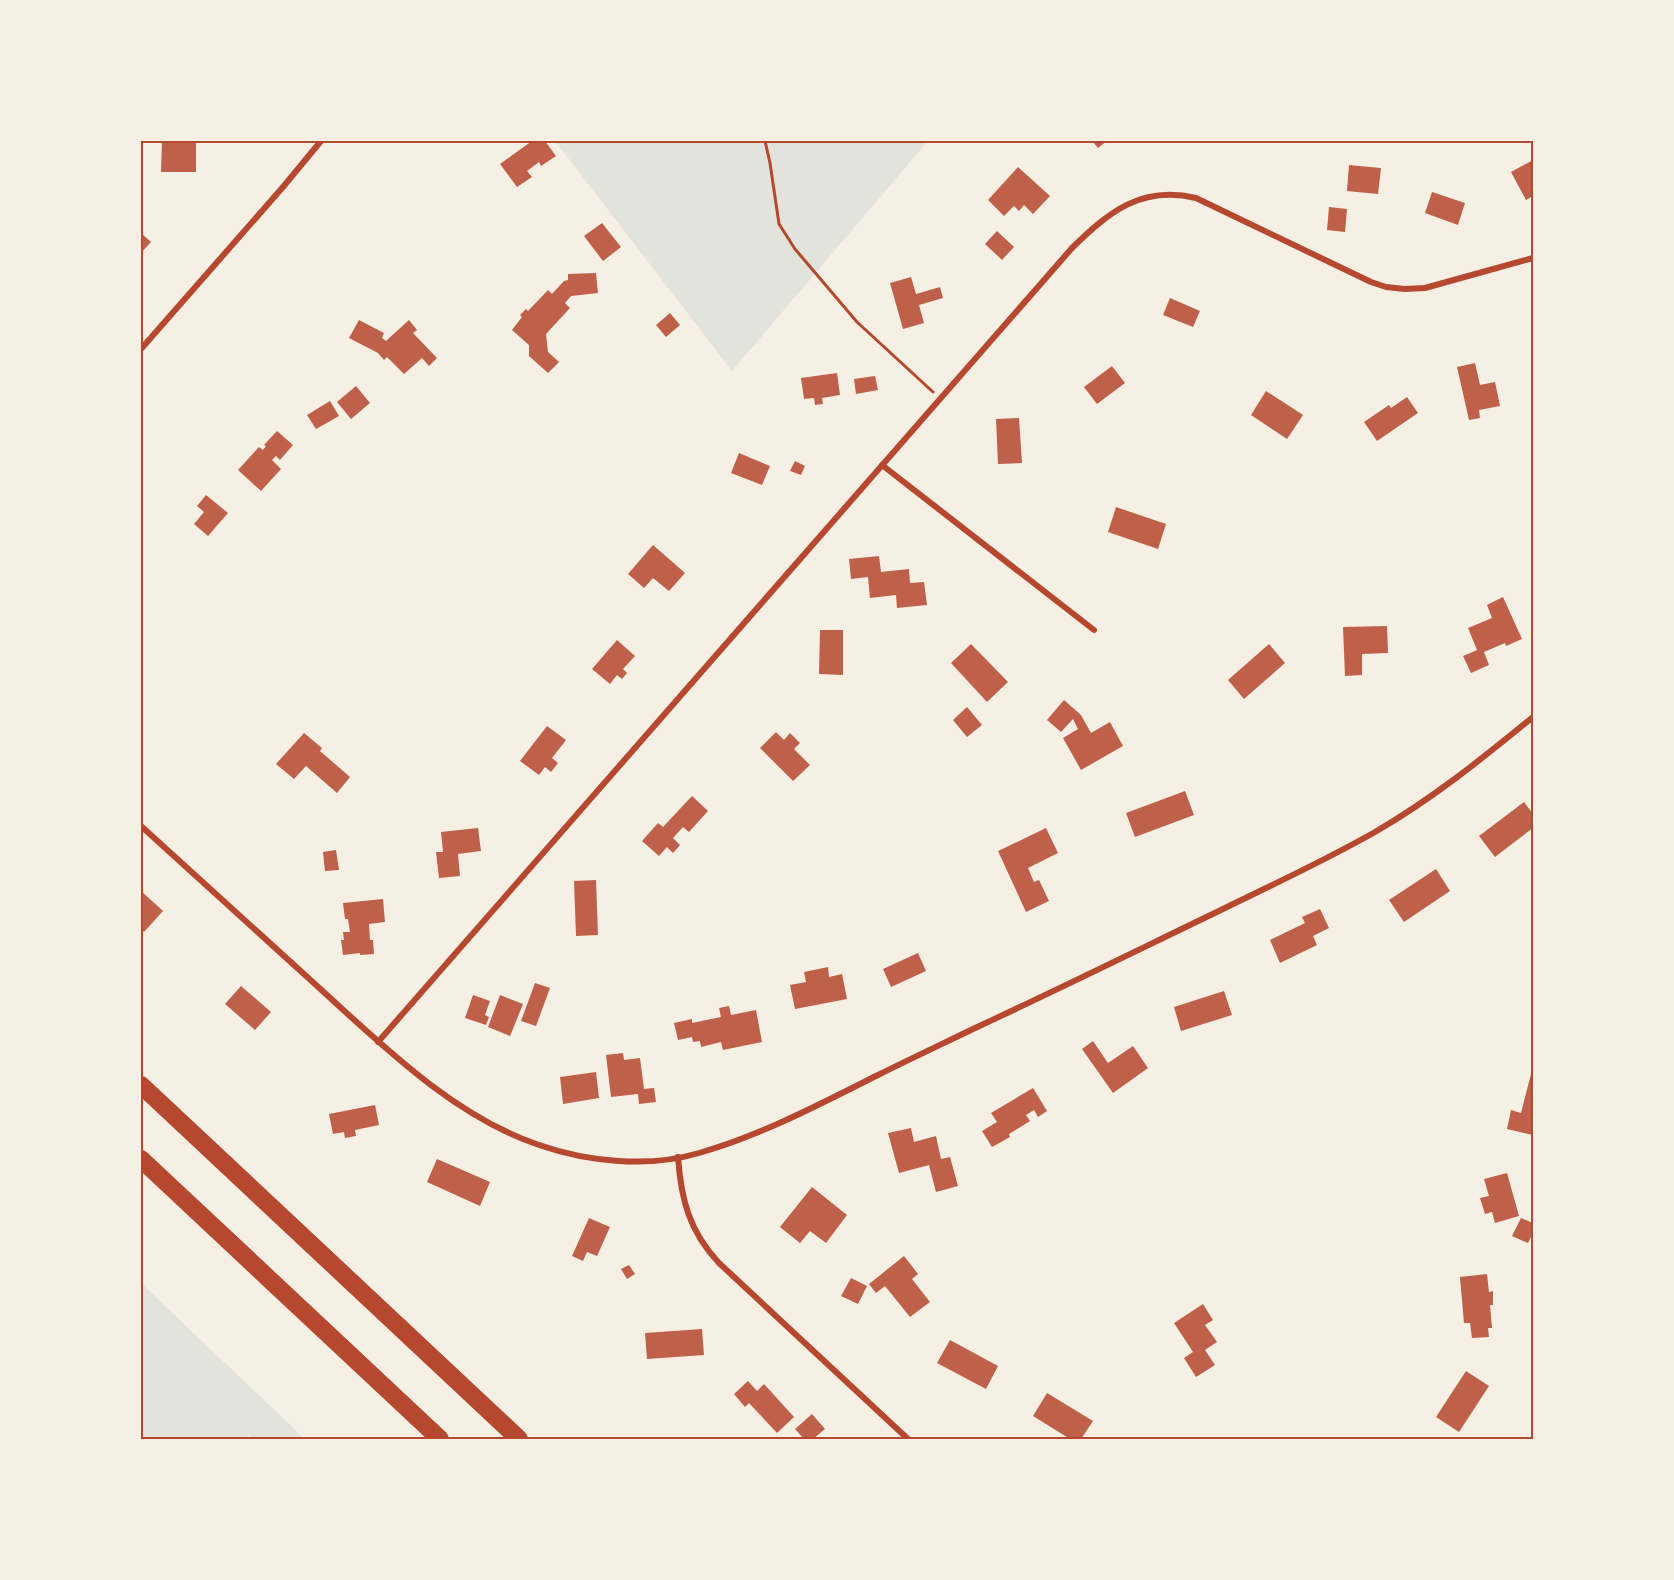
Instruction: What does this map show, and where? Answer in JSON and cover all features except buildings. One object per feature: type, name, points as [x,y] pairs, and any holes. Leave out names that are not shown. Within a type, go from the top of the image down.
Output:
[{"type":"highway","points":[[141,1085],[519,1439]]},
{"type":"highway","points":[[141,1159],[440,1439]]},
{"type":"street","points":[[141,349],[321,141]]},
{"type":"street","points":[[378,1042],[1072,248],[1105,218],[1136,200],[1169,194],[1184,195],[1196,198],[1371,282],[1386,287],[1405,289],[1425,288],[1533,258]]},
{"type":"street","points":[[882,465],[1094,630]]},
{"type":"street","points":[[141,826],[378,1042],[453,1101],[483,1120],[539,1145],[570,1154],[610,1159],[650,1160],[697,1154],[798,1116],[894,1067],[1314,864],[1376,831],[1428,798],[1533,717]]},
{"type":"street","points":[[678,1157],[684,1203],[705,1248],[908,1439]]},
{"type":"path","points":[[765,141],[779,224],[795,249],[857,322],[940,399]]},
{"type":"shaded area","points":[[555,141],[928,141],[732,371]]},
{"type":"shaded area","points":[[141,1283],[305,1439],[253,1439],[249,1435],[245,1439],[141,1439]]}]
